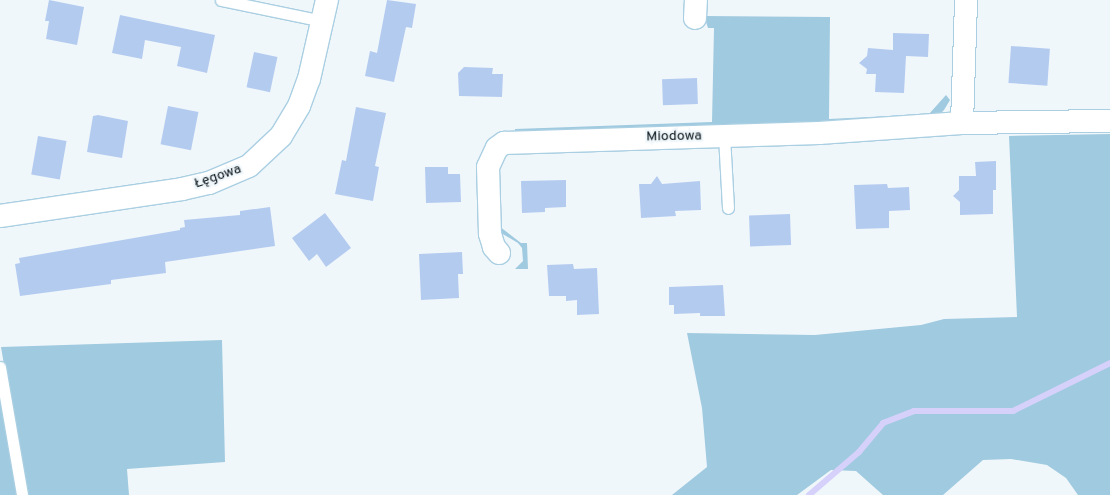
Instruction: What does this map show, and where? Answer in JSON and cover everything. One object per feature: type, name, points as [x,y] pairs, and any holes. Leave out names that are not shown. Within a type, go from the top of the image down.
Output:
[{"type":"street","points":[[962,123],[966,0]]},
{"type":"street","name":"Łęgowa","points":[[0,216],[182,189],[208,183],[249,166],[265,153],[291,122],[309,79],[325,10]]},
{"type":"street","name":"Miodowa","points":[[499,253],[494,247],[490,234],[488,168],[492,156],[504,143],[828,133],[962,123],[1110,121]]},
{"type":"lane","points":[[220,0],[325,10]]},
{"type":"lane","points":[[724,136],[728,208]]},
{"type":"lane","points":[[0,367],[22,495]]},
{"type":"shaded area","points":[[704,16],[830,17],[829,119],[929,114],[946,95],[950,100],[937,117],[928,120],[515,134],[515,129],[712,122],[714,28],[708,28]]},
{"type":"shaded area","points":[[1110,134],[1110,495],[1078,495],[1066,478],[1047,465],[1011,459],[983,460],[943,495],[883,495],[856,471],[831,470],[797,495],[672,495],[707,467],[702,408],[687,333],[815,335],[921,325],[944,319],[1017,317],[1009,136]]},
{"type":"shaded area","points":[[499,226],[521,243],[527,243],[528,269],[515,269],[523,261],[522,248],[518,243],[501,233]]},
{"type":"shaded area","points":[[222,340],[225,462],[127,469],[129,495],[26,495],[1,347]]},
{"type":"shaded area","points":[[0,386],[16,495],[0,495]]},
{"type":"building","points":[[49,0],[84,7],[77,45],[46,39],[49,21],[45,21]]},
{"type":"building","points":[[387,0],[416,4],[412,28],[406,27],[394,82],[365,76],[370,51],[377,53]]},
{"type":"building","points":[[120,15],[215,35],[207,73],[177,66],[181,47],[145,40],[142,59],[112,53]]},
{"type":"building","points":[[893,33],[929,34],[928,57],[906,56],[904,93],[875,92],[876,74],[866,74],[867,69],[859,63],[867,56],[868,48],[893,50]]},
{"type":"building","points":[[1011,46],[1050,49],[1047,86],[1008,83]]},
{"type":"building","points":[[254,52],[277,57],[270,92],[247,87]]},
{"type":"building","points":[[464,67],[493,68],[492,74],[503,74],[502,97],[459,96],[458,73]]},
{"type":"building","points":[[697,78],[698,104],[663,105],[662,79]]},
{"type":"building","points":[[168,106],[198,112],[191,150],[161,144]]},
{"type":"building","points":[[356,107],[386,113],[375,166],[379,167],[373,201],[335,194],[342,160],[346,161]]},
{"type":"building","points":[[98,115],[128,121],[122,158],[87,152],[93,116]]},
{"type":"building","points":[[38,136],[67,141],[60,179],[31,174]]},
{"type":"building","points":[[996,161],[996,190],[993,190],[993,214],[960,215],[960,202],[953,196],[959,190],[959,176],[976,176],[975,162]]},
{"type":"building","points":[[425,167],[448,167],[448,174],[460,174],[461,202],[426,203]]},
{"type":"building","points":[[657,176],[662,184],[700,181],[701,210],[675,211],[676,216],[641,218],[639,184],[651,184]]},
{"type":"building","points":[[566,180],[566,207],[545,208],[545,212],[522,213],[521,181]]},
{"type":"building","points":[[887,184],[888,188],[909,187],[910,210],[889,211],[889,228],[856,229],[854,185]]},
{"type":"building","points":[[270,207],[275,246],[165,262],[166,273],[111,280],[111,284],[20,296],[15,264],[20,263],[19,258],[180,230],[180,228],[185,227],[184,220],[240,215],[240,211]]},
{"type":"building","points":[[325,213],[351,248],[326,267],[317,254],[309,261],[292,238]]},
{"type":"building","points":[[790,214],[791,245],[750,246],[749,215]]},
{"type":"building","points":[[462,252],[463,274],[458,274],[459,298],[421,300],[419,254]]},
{"type":"building","points":[[573,264],[574,269],[597,268],[599,314],[577,315],[577,300],[566,301],[566,296],[549,296],[547,265]]},
{"type":"building","points":[[723,285],[725,316],[700,316],[700,313],[674,314],[674,305],[669,305],[669,287]]},
{"type":"waterway","points":[[809,495],[859,452],[883,423],[914,411],[1013,411],[1110,363]]}]
